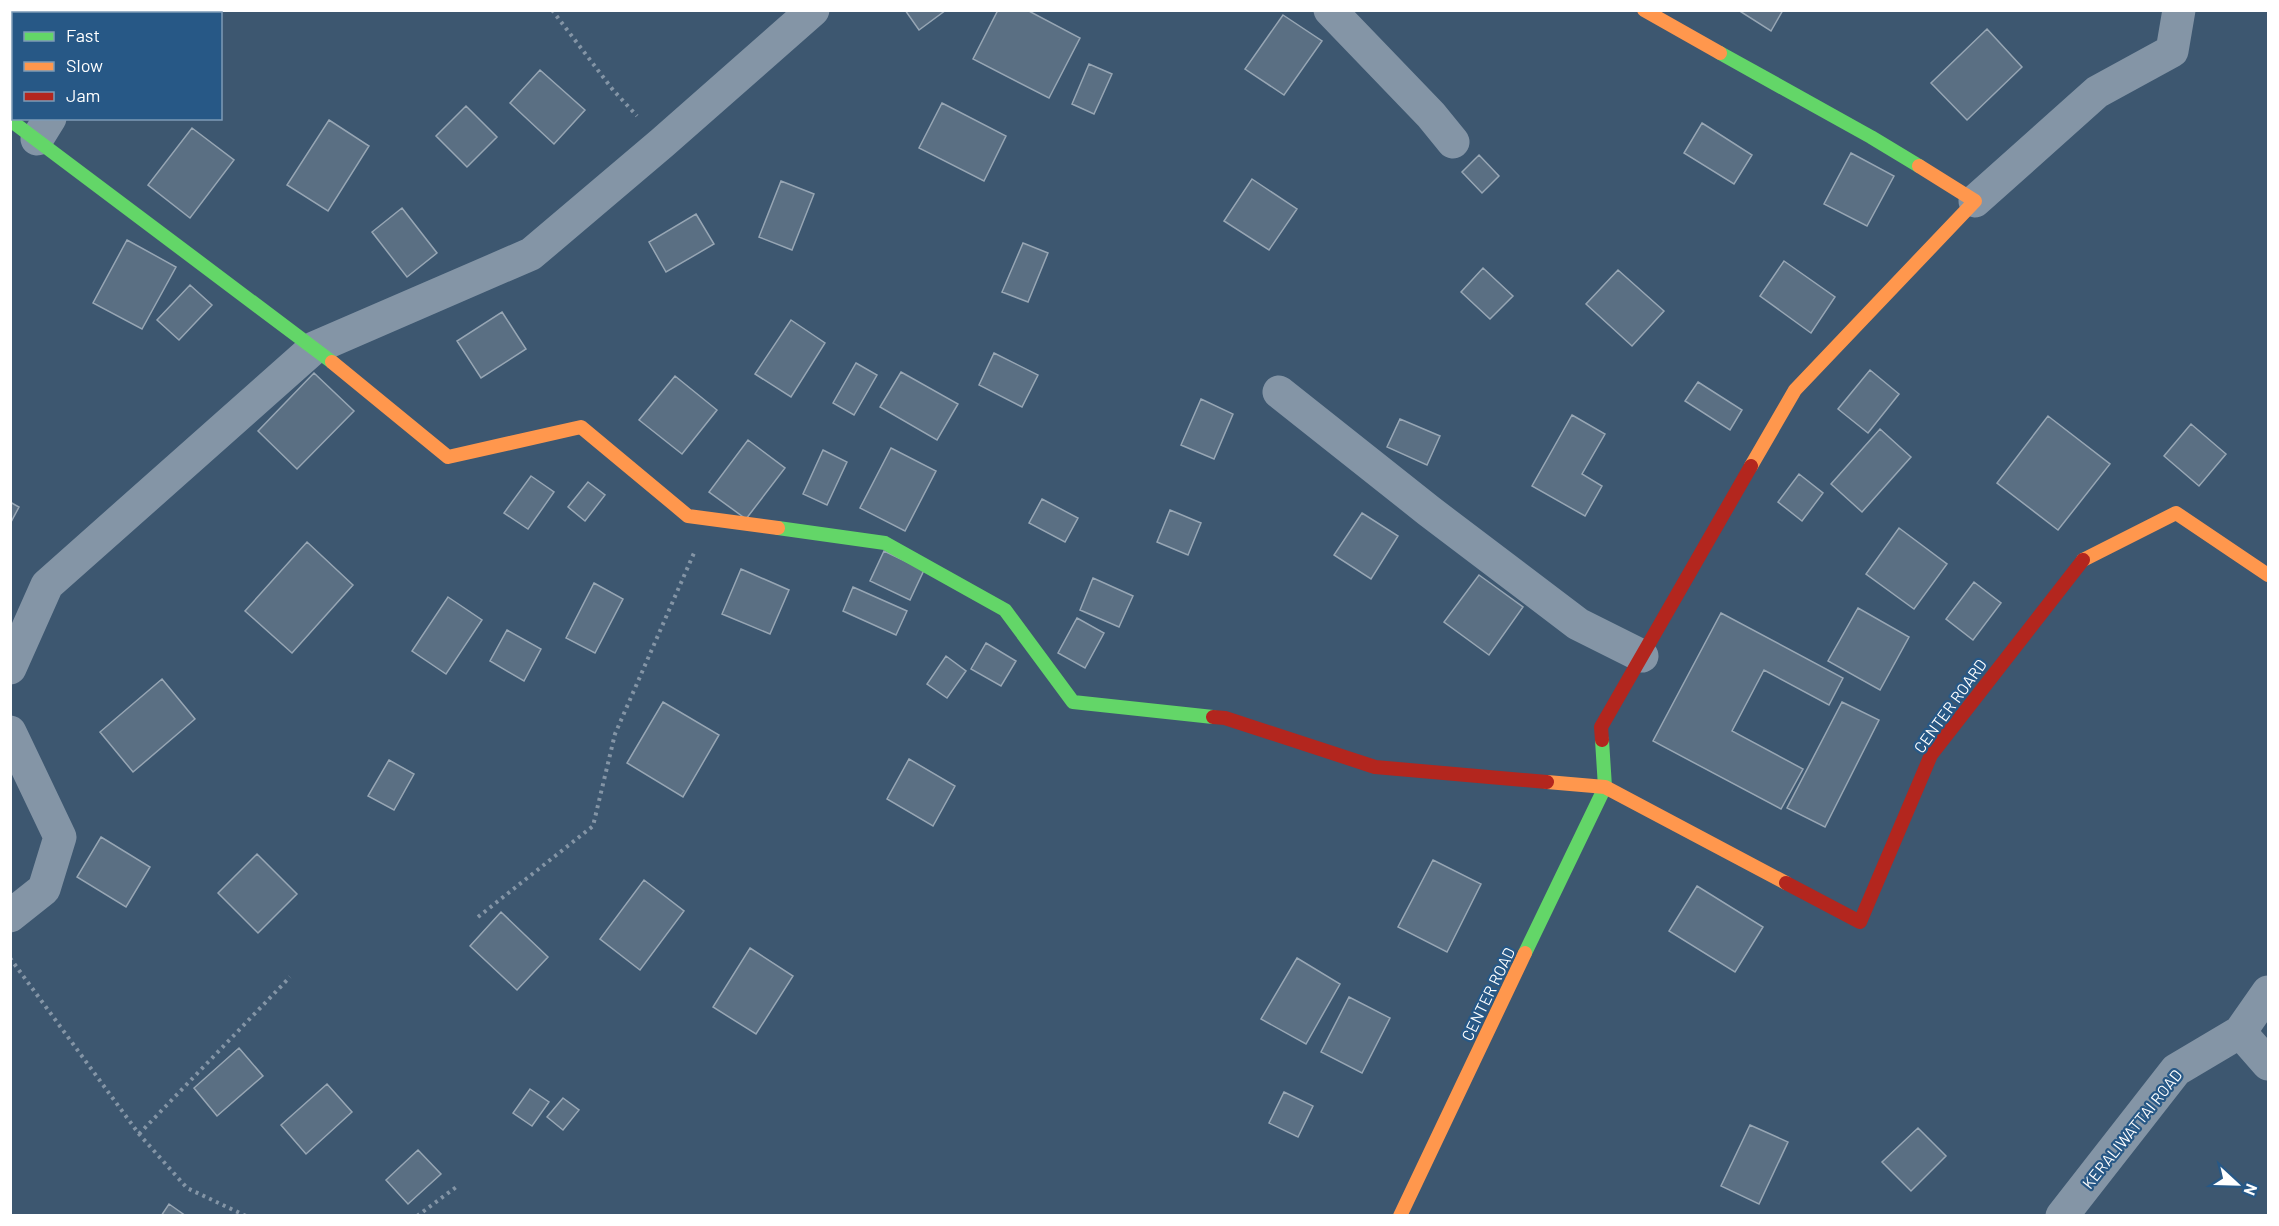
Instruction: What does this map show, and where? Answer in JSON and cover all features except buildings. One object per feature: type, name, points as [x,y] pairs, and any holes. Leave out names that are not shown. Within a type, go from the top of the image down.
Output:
[{"type":"street","points":[[10,668],[47,585],[314,348],[531,254],[813,10]]},
{"type":"street","points":[[1330,10],[1431,115],[1453,142]]},
{"type":"street","points":[[1644,10],[1871,137],[1975,201]]},
{"type":"street","points":[[10,120],[43,129],[448,457],[581,427],[688,516],[885,543],[1005,610],[1073,702],[1225,718],[1375,767],[1605,787],[1601,727],[1795,390],[1975,201],[2097,92],[2172,51],[2179,10]]},
{"type":"street","points":[[1279,392],[1429,511],[1578,624],[1642,656]]},
{"type":"street","name":"CENTER ROARD","points":[[1605,787],[1860,922],[1931,755],[2080,561],[2176,513],[2268,575]]},
{"type":"street","points":[[10,732],[60,837],[44,890],[10,916]]},
{"type":"street","name":"CENTER ROAD","points":[[1400,1215],[1605,787]]},
{"type":"street","points":[[2268,992],[2240,1032],[2268,1064]]},
{"type":"street","name":"KERALIWATTAI ROAD","points":[[2062,1215],[2176,1070],[2240,1032]]},
{"type":"path","points":[[552,10],[613,90],[662,143]]},
{"type":"path","points":[[478,917],[593,826],[615,734],[709,519]]},
{"type":"path","points":[[10,958],[139,1134],[186,1188],[246,1215]]},
{"type":"path","points":[[139,1134],[290,977]]},
{"type":"path","points":[[417,1215],[459,1185]]},
{"type":"traffic: fast","points":[[1720,53],[1919,166]]},
{"type":"traffic: fast","points":[[10,120],[332,362]]},
{"type":"traffic: fast","points":[[778,528],[885,543],[1005,610],[1073,702],[1213,717]]},
{"type":"traffic: fast","points":[[1525,953],[1605,787],[1602,740]]},
{"type":"traffic: slow","points":[[1644,10],[1720,53]]},
{"type":"traffic: slow","points":[[1751,466],[1795,390],[1975,201],[1919,166]]},
{"type":"traffic: slow","points":[[332,362],[448,457],[581,427],[688,516],[778,528]]},
{"type":"traffic: slow","points":[[2083,560],[2176,513],[2268,575]]},
{"type":"traffic: slow","points":[[1547,782],[1605,787],[1786,883]]},
{"type":"traffic: slow","points":[[1400,1216],[1525,953]]},
{"type":"traffic: jam","points":[[1602,740],[1601,727],[1751,466]]},
{"type":"traffic: jam","points":[[1786,883],[1860,922],[1931,755],[2083,560]]},
{"type":"traffic: jam","points":[[1213,717],[1225,718],[1375,767],[1547,782]]}]
